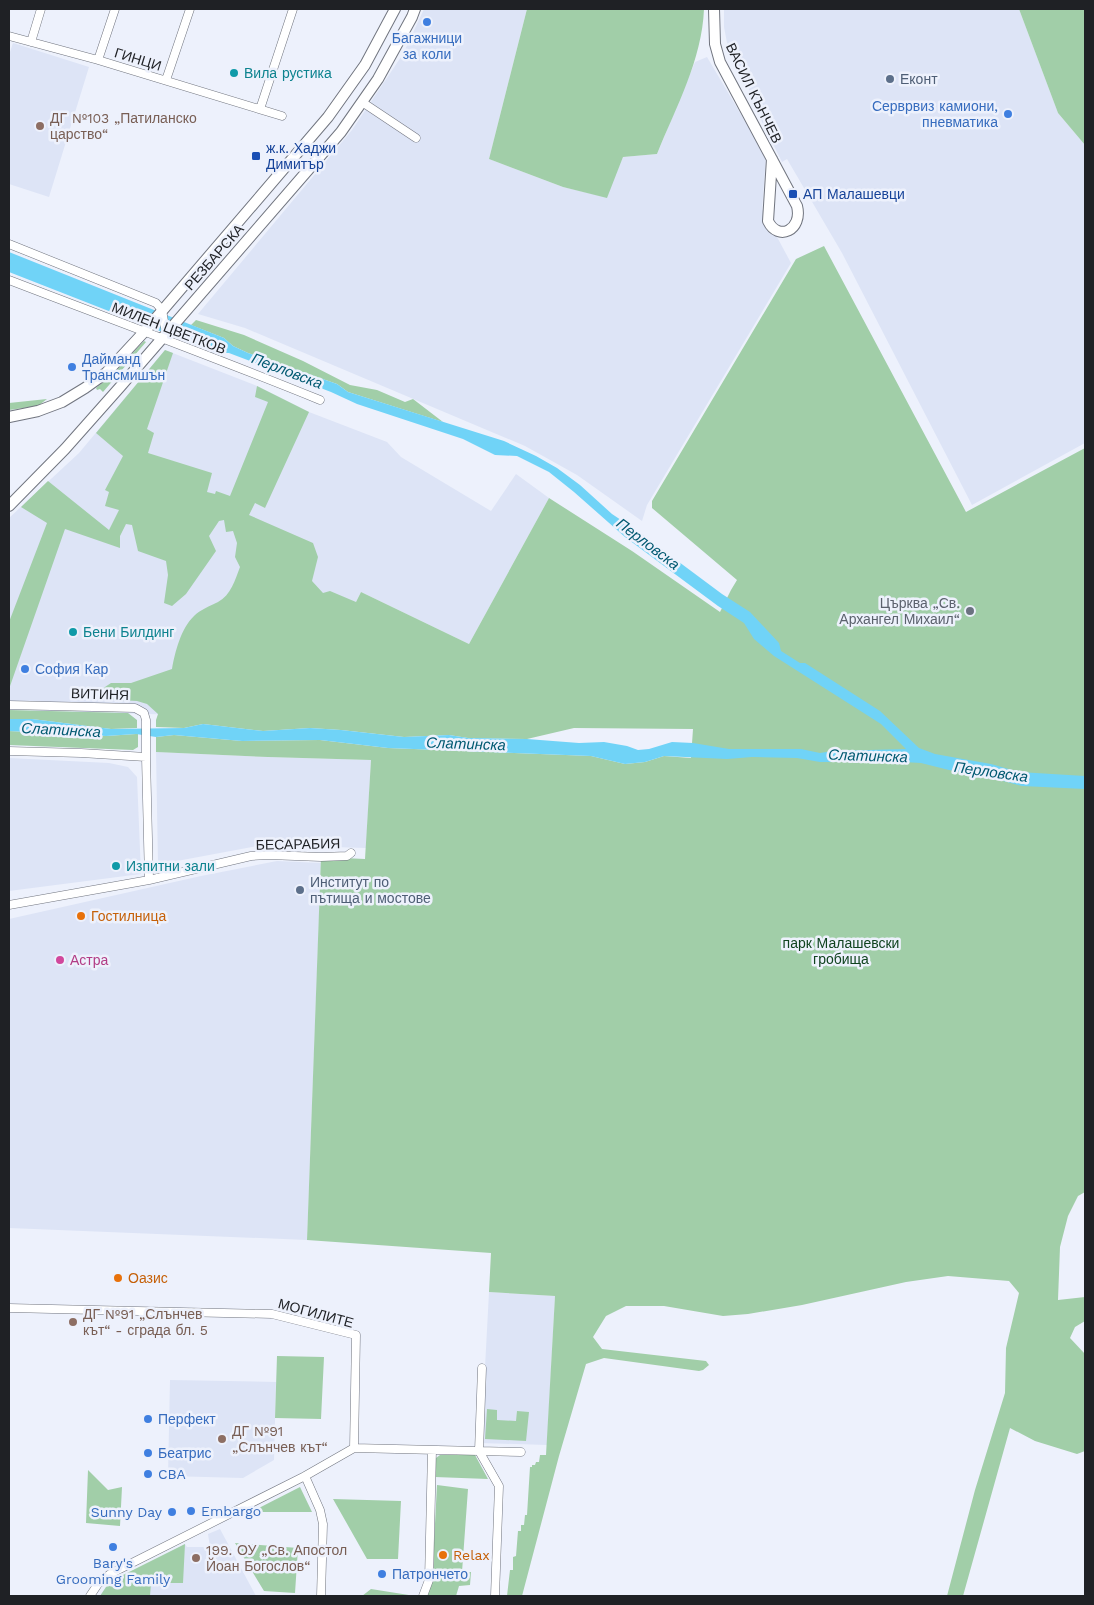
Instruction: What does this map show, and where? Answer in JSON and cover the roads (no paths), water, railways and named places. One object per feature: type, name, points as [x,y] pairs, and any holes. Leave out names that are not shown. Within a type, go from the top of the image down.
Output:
[{"type":"street","points":[[31,42],[41,9]]},
{"type":"street","points":[[98,60],[115,9]]},
{"type":"street","points":[[166,80],[190,9]]},
{"type":"street","points":[[260,109],[293,9]]},
{"type":"street","name":"РЕЗБАРСКА","points":[[9,417],[38,411],[62,402],[106,373],[144,332],[328,117],[365,65],[395,9]]},
{"type":"street","name":"РЕЗБАРСКА","points":[[9,506],[65,449],[334,139],[378,78],[412,18],[415,9]]},
{"type":"street","name":"ВАСИЛ КЪНЧЕВ","points":[[714,9],[715,44],[720,62],[772,159],[797,206],[798,219],[792,229],[787,231],[775,229],[767,217],[772,159]]},
{"type":"street","name":"ГИНЦИ","points":[[9,36],[98,60],[282,116]]},
{"type":"street","points":[[362,102],[416,138]]},
{"type":"street","name":"МИЛЕН ЦВЕТКОВ","points":[[9,244],[156,303],[162,310],[164,336]]},
{"type":"street","name":"МИЛЕН ЦВЕТКОВ","points":[[9,280],[144,332],[164,336],[320,400]]},
{"type":"street","name":"ВИТИНЯ","points":[[9,705],[135,708],[144,713],[146,720],[149,880]]},
{"type":"street","points":[[9,751],[146,757]]},
{"type":"street","name":"БЕСАРАБИЯ","points":[[9,904],[149,880],[252,856],[321,858],[347,856],[351,853]]},
{"type":"street","name":"МОГИЛИТЕ","points":[[9,1308],[272,1314],[356,1336],[354,1448]]},
{"type":"street","points":[[482,1368],[479,1451],[499,1486],[496,1596]]},
{"type":"street","points":[[90,1596],[98,1584],[110,1574],[305,1476],[354,1448],[522,1452]]},
{"type":"street","points":[[423,1596],[428,1580],[432,1450]]},
{"type":"street","points":[[305,1476],[320,1510],[323,1524],[321,1596]]},
{"type":"water","points":[[9,252],[224,338],[233,346],[248,353],[337,384],[348,392],[504,441],[536,456],[557,468],[580,485],[612,514],[722,594],[750,612],[779,643],[781,651],[800,663],[805,663],[880,711],[919,748],[935,754],[991,764],[1019,772],[1085,776],[1085,789],[1022,786],[985,776],[921,763],[887,761],[847,759],[839,762],[820,762],[797,758],[752,757],[727,759],[664,756],[645,762],[625,764],[591,756],[388,748],[320,740],[242,741],[174,735],[156,737],[136,734],[106,736],[9,731],[9,719],[32,719],[111,729],[184,728],[203,724],[263,731],[310,728],[404,737],[449,735],[468,738],[527,739],[579,743],[604,742],[638,750],[649,749],[672,742],[693,743],[729,749],[801,749],[820,753],[906,749],[881,724],[774,656],[754,639],[744,623],[625,537],[549,472],[517,456],[495,455],[463,439],[357,404],[331,392],[229,353],[216,353],[9,272]]},
{"type":"place","name":"Багажници за коли","points":[[427,22]]},
{"type":"place","name":"Вила рустика","points":[[234,73]]},
{"type":"place","name":"Еконт","points":[[890,79]]},
{"type":"place","name":"Серврвиз камиони, пневматика","points":[[1008,114]]},
{"type":"place","name":"ДГ №103 „Патиланско царство“","points":[[40,126]]},
{"type":"place","name":"ж.к. Хаджи Димитър","points":[[256,156]]},
{"type":"place","name":"АП Малашевци","points":[[793,194]]},
{"type":"place","name":"Дайманд Трансмишън","points":[[72,367]]},
{"type":"place","name":"Църква „Св. Архангел Михаил“","points":[[970,611]]},
{"type":"place","name":"Бени Билдинг","points":[[73,632]]},
{"type":"place","name":"София Кар","points":[[25,669]]},
{"type":"place","name":"Изпитни зали","points":[[116,866]]},
{"type":"place","name":"Институт по пътища и мостове","points":[[300,890]]},
{"type":"place","name":"Гостилница","points":[[81,916]]},
{"type":"place","name":"Астра","points":[[60,960]]},
{"type":"place","name":"Оазис","points":[[118,1278]]},
{"type":"place","name":"ДГ №91 „Слънчев кът“ - сграда бл. 5","points":[[73,1322]]},
{"type":"place","name":"Перфект","points":[[148,1419]]},
{"type":"place","name":"ДГ №91 „Слънчев кът“","points":[[222,1439]]},
{"type":"place","name":"Беатрис","points":[[148,1453]]},
{"type":"place","name":"CBA","points":[[148,1474]]},
{"type":"place","name":"Embargo","points":[[191,1511]]},
{"type":"place","name":"Sunny Day","points":[[172,1512]]},
{"type":"place","name":"Bary's Grooming Family","points":[[113,1547]]},
{"type":"place","name":"Relax","points":[[443,1555]]},
{"type":"place","name":"199. ОУ „Св. Апостол Йоан Богослов“","points":[[196,1558]]},
{"type":"place","name":"Патрончето","points":[[382,1574]]},
{"type":"water label","name":"Перловска","points":[[287,371]]},
{"type":"water label","name":"Перловска","points":[[648,544]]},
{"type":"water label","name":"Слатинска","points":[[61,730]]},
{"type":"water label","name":"Слатинска","points":[[466,744]]},
{"type":"water label","name":"Слатинска","points":[[868,756]]},
{"type":"water label","name":"Перловска","points":[[991,772]]},
{"type":"park label","name":"парк Малашевски гробища","points":[[841,952]]}]
